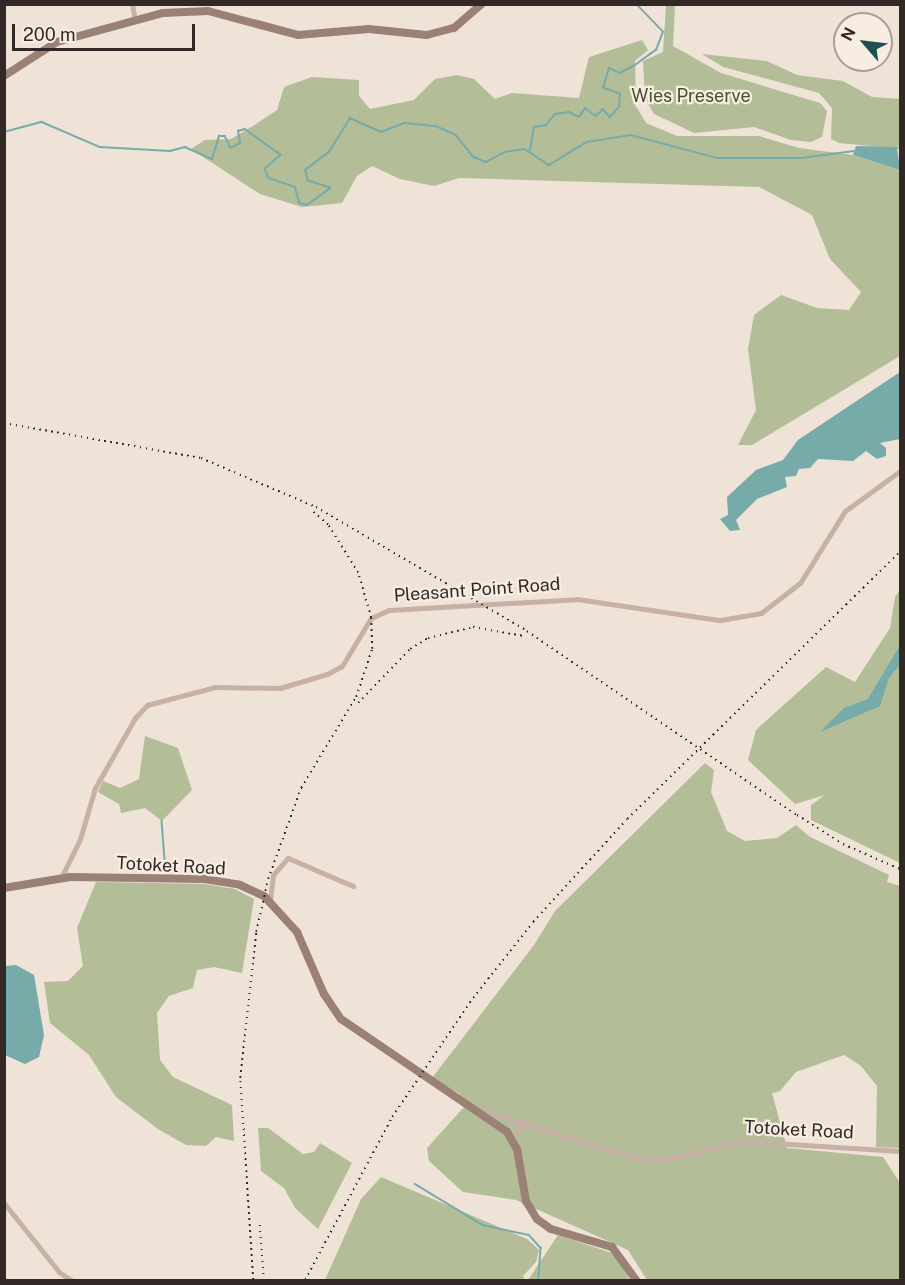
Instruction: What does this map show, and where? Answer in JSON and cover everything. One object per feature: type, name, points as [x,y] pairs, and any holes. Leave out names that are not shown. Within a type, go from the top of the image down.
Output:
[{"type":"main road","points":[[4,76],[57,42],[163,13],[208,11],[282,34],[369,29],[427,35],[454,28],[482,4]]},
{"type":"main road","name":"Totoket Road","points":[[4,888],[29,887],[61,878],[218,880],[247,888],[270,900],[297,932],[324,994],[341,1019],[472,1107]]},
{"type":"main road","points":[[472,1107],[512,1137],[526,1201],[537,1219],[551,1229],[612,1247],[636,1281]]},
{"type":"street","points":[[132,4],[135,21]]},
{"type":"street","name":"Pleasant Point Road","points":[[61,878],[80,839],[95,788],[135,718],[147,705],[215,687],[280,688],[327,674],[342,666],[372,618],[389,610],[578,599],[720,620],[762,614],[800,583],[845,511],[900,471]]},
{"type":"street","points":[[270,900],[273,875],[288,858],[353,886]]},
{"type":"street","name":"Totoket Road","points":[[472,1107],[524,1121],[640,1159],[663,1160],[744,1141],[900,1151]]},
{"type":"street","points":[[512,1137],[524,1121]]},
{"type":"street","points":[[4,1203],[59,1272],[71,1281]]},
{"type":"green space","name":"Wies Preserve","points":[[666,5],[675,5],[673,46],[721,73],[820,103],[827,111],[822,137],[811,142],[791,140],[754,127],[694,133],[654,114],[645,99],[643,61],[663,52]]},
{"type":"green space","points":[[642,40],[648,50],[635,61],[636,106],[646,123],[677,136],[759,136],[799,148],[853,155],[900,170],[900,356],[752,445],[738,445],[756,410],[748,349],[754,315],[781,295],[817,308],[849,310],[861,292],[830,259],[812,215],[759,187],[459,178],[434,186],[400,179],[372,166],[357,176],[342,203],[302,207],[260,194],[191,149],[205,140],[231,139],[253,126],[277,110],[284,87],[312,77],[359,80],[359,96],[370,109],[414,100],[435,79],[457,75],[474,79],[495,99],[512,93],[579,98],[589,57]]},
{"type":"green space","points":[[702,54],[767,61],[797,75],[843,81],[872,97],[900,99],[900,149],[839,143],[831,139],[832,108],[819,93],[723,67]]},
{"type":"green space","points":[[900,590],[900,863],[811,820],[811,805],[825,795],[795,804],[748,760],[756,730],[826,667],[855,682],[890,628],[895,597]]},
{"type":"green space","points":[[145,736],[178,748],[192,790],[162,821],[145,808],[121,813],[119,804],[98,792],[103,781],[120,788],[139,779]]},
{"type":"green space","points":[[705,763],[714,770],[711,792],[727,831],[745,841],[777,838],[796,825],[810,837],[889,875],[887,882],[900,886],[900,1148],[876,1147],[877,1086],[861,1066],[844,1055],[796,1072],[780,1091],[772,1093],[787,1148],[883,1157],[900,1183],[900,1280],[647,1280],[628,1250],[516,1200],[463,1192],[429,1161],[427,1148],[464,1107],[460,1094],[432,1078],[534,945],[555,911]]},
{"type":"green space","points":[[96,882],[204,884],[235,889],[254,899],[242,973],[214,967],[197,970],[193,988],[169,996],[157,1013],[160,1060],[173,1077],[232,1105],[234,1141],[216,1137],[206,1146],[186,1145],[158,1129],[116,1097],[89,1055],[50,1023],[44,982],[68,981],[83,966],[77,928]]},
{"type":"green space","points":[[258,1128],[268,1128],[303,1154],[314,1152],[320,1143],[352,1163],[318,1229],[295,1208],[284,1188],[261,1171]]},
{"type":"green space","points":[[381,1177],[527,1239],[539,1250],[536,1262],[523,1276],[525,1280],[325,1280],[361,1199]]},
{"type":"green space","points":[[558,1235],[615,1254],[630,1280],[528,1280]]},
{"type":"water","points":[[856,146],[897,147],[900,170],[853,155]]},
{"type":"water","points":[[900,372],[900,439],[880,443],[886,448],[886,456],[877,459],[866,451],[853,461],[818,459],[810,468],[799,469],[796,476],[785,477],[787,487],[757,499],[736,520],[740,530],[730,531],[720,519],[728,515],[727,497],[756,470],[783,460],[798,440]]},
{"type":"water","points":[[900,645],[900,665],[889,678],[880,706],[820,732],[844,708],[868,699]]},
{"type":"water","points":[[16,965],[34,975],[44,1035],[39,1057],[25,1064],[5,1055],[5,966]]},
{"type":"waterway","points":[[530,151],[534,127],[546,125],[555,114],[569,112],[579,117],[585,108],[596,116],[603,109],[610,117],[619,107],[620,94],[603,88],[609,68],[620,73],[635,65],[656,50],[663,32],[636,4]]},
{"type":"waterway","points":[[4,132],[42,122],[100,147],[170,151],[185,147],[212,159],[219,136],[225,136],[231,148],[240,143],[238,131],[245,129],[281,155],[265,169],[269,178],[295,187],[300,203],[307,205],[330,188],[308,181],[305,170],[329,152],[350,118],[381,132],[405,123],[436,126],[456,135],[474,157],[486,162],[505,152],[525,149],[549,165],[587,142],[631,135],[717,158],[802,158],[854,151]]},
{"type":"waterway","points":[[162,821],[166,873]]},
{"type":"waterway","points":[[415,1184],[483,1225],[529,1235],[541,1248],[539,1280]]},
{"type":"railway","points":[[4,423],[201,458],[316,507],[527,631],[843,844],[900,869]]},
{"type":"railway","points":[[253,1280],[240,1078],[256,932],[268,879],[301,788],[356,697],[372,649],[371,618],[358,573],[328,525],[311,510]]},
{"type":"railway","points":[[305,1280],[392,1117],[473,998],[533,922],[627,819],[900,552]]},
{"type":"railway","points":[[358,703],[410,649],[428,638],[473,627],[524,636]]},
{"type":"railway","points":[[260,1225],[264,1280]]}]
